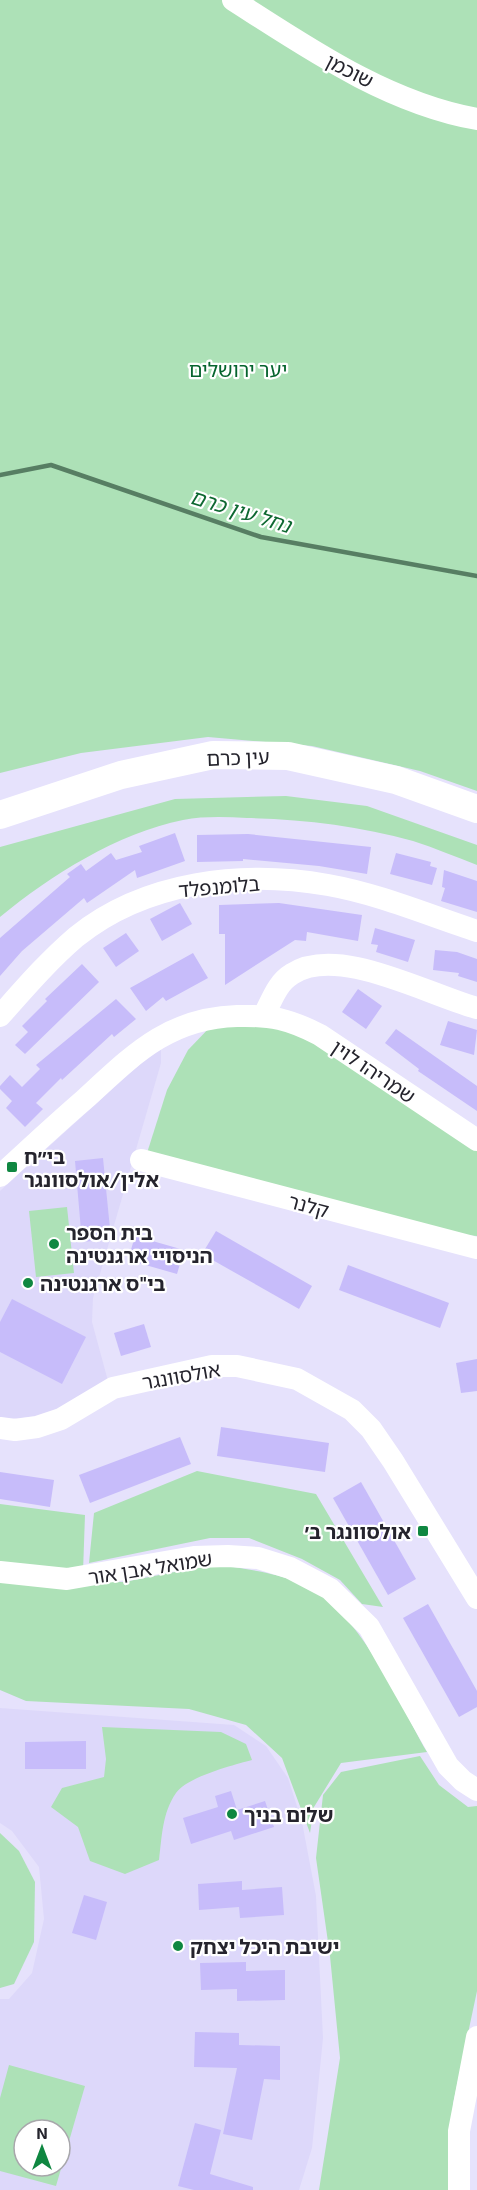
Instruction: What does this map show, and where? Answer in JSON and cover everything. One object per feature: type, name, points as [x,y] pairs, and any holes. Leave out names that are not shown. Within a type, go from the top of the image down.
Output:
[{"type":"main road","name":"עין כרם","points":[[0,815],[121,775],[213,755],[288,756],[396,780],[477,809]]},
{"type":"street","name":"שוכמן","points":[[233,0],[325,59],[371,82],[429,107],[477,119]]},
{"type":"street","name":"בלומנפלד","points":[[0,1016],[56,956],[100,921],[126,906],[185,886],[252,881],[328,885],[363,893],[477,931]]},
{"type":"street","points":[[0,1176],[142,1048],[163,1034],[206,1018],[264,1015],[279,986],[292,974],[324,964],[365,970],[477,1008]]},
{"type":"street","name":"שמריהו לוין","points":[[264,1015],[293,1020],[320,1035],[477,1140]]},
{"type":"street","name":"קלנר","points":[[141,1160],[477,1248]]},
{"type":"street","name":"אולסוונגר","points":[[0,1428],[15,1430],[37,1427],[61,1419],[113,1388],[212,1366],[255,1369],[297,1379],[352,1410],[371,1429],[477,1598]]},
{"type":"street","name":"שמואל אבן אור","points":[[0,1572],[67,1579],[194,1557],[228,1556],[258,1558],[290,1568],[330,1589],[369,1628],[448,1767],[477,1790]]},
{"type":"street","points":[[459,2190],[459,2131],[477,2037]]},
{"type":"shaded area","name":"בית הספר הניסויי ארגנטינה","points":[[161,1045],[161,1063],[93,1298],[92,1322],[111,1392],[62,1414],[9,1419],[0,1417],[0,1191]]},
{"type":"shaded area","name":"ישיבת היכל יצחק","points":[[0,1708],[234,1725],[266,1746],[288,1778],[302,1822],[316,1896],[323,2038],[312,2148],[299,2190],[0,2190],[0,1999],[9,1999],[32,1973],[44,1919],[39,1867],[12,1831],[0,1823]]},
{"type":"green space","name":"יער ירושלים","points":[[0,0],[477,0],[477,791],[420,771],[312,746],[208,737],[81,753],[0,773]]},
{"type":"green space","points":[[286,796],[367,806],[477,845],[477,865],[413,841],[352,827],[268,819],[215,817],[191,819],[159,826],[110,845],[63,871],[0,917],[0,847],[175,799]]},
{"type":"green space","points":[[212,1025],[261,1025],[290,1030],[335,1052],[477,1151],[477,1236],[448,1234],[147,1153],[167,1090],[188,1050]]},
{"type":"green space","points":[[67,1207],[74,1273],[36,1277],[29,1211]]},
{"type":"green space","points":[[197,1471],[316,1494],[383,1607],[362,1604],[340,1580],[302,1559],[249,1538],[210,1538],[89,1563],[94,1513]]},
{"type":"green space","points":[[0,1504],[85,1515],[83,1572],[0,1568]]},
{"type":"green space","points":[[215,1564],[258,1571],[300,1583],[321,1595],[341,1612],[374,1657],[427,1752],[341,1763],[314,1807],[310,1833],[282,1758],[246,1725],[189,1709],[26,1701],[0,1690],[0,1582],[124,1582]]},
{"type":"green space","points":[[102,1727],[221,1732],[246,1744],[252,1760],[211,1772],[182,1787],[171,1801],[165,1817],[159,1860],[125,1874],[90,1861],[78,1827],[51,1807],[62,1788],[104,1777],[106,1759]]},
{"type":"green space","points":[[420,1756],[439,1785],[468,1807],[477,1806],[477,1991],[453,2104],[453,2190],[319,2190],[340,2058],[330,1956],[316,1858],[323,1795],[341,1772]]},
{"type":"green space","points":[[0,1833],[19,1851],[35,1882],[34,1942],[14,1984],[0,1988]]},
{"type":"green space","points":[[9,2065],[85,2086],[72,2131],[72,2118],[12,2118],[12,2174],[0,2171],[0,2098]]},
{"type":"green space","points":[[26,2178],[58,2178],[56,2186]]},
{"type":"building","points":[[175,833],[185,861],[137,878],[135,870],[87,903],[84,898],[22,951],[0,976],[0,938],[70,877],[67,874],[81,864],[86,871],[111,853],[116,860],[142,852],[139,846]]},
{"type":"building","points":[[248,834],[371,847],[367,874],[319,866],[243,859],[243,861],[197,862],[197,835]]},
{"type":"building","points":[[396,853],[431,862],[430,866],[437,868],[432,885],[390,874]]},
{"type":"building","points":[[444,870],[477,881],[477,912],[441,901],[445,888],[442,887]]},
{"type":"building","points":[[180,903],[192,924],[162,941],[150,919]]},
{"type":"building","points":[[279,903],[362,915],[358,941],[307,932],[306,941],[295,940],[225,985],[225,934],[219,934],[219,905]]},
{"type":"building","points":[[375,928],[415,940],[408,962],[376,952],[378,945],[371,944]]},
{"type":"building","points":[[126,933],[139,951],[116,967],[103,948]]},
{"type":"building","points":[[435,950],[457,952],[477,959],[477,982],[458,976],[459,973],[433,970]]},
{"type":"building","points":[[193,953],[208,978],[166,1001],[163,997],[146,1011],[130,988]]},
{"type":"building","points":[[82,964],[99,982],[25,1054],[15,1045],[28,1032],[22,1026],[47,1001],[45,999]]},
{"type":"building","points":[[358,989],[382,1006],[366,1029],[342,1012]]},
{"type":"building","points":[[116,999],[136,1019],[114,1037],[112,1034],[62,1080],[61,1078],[36,1103],[43,1109],[25,1127],[6,1108],[12,1101],[0,1089],[0,1086],[10,1075],[22,1087],[40,1069],[36,1065]]},
{"type":"building","points":[[448,1021],[477,1030],[474,1055],[440,1045]]},
{"type":"building","points":[[396,1029],[477,1086],[477,1111],[418,1071],[419,1069],[385,1043]]},
{"type":"building","points":[[103,1158],[111,1239],[82,1242],[75,1161]]},
{"type":"building","points":[[216,1231],[312,1286],[299,1309],[202,1254]]},
{"type":"building","points":[[135,1236],[184,1250],[177,1274],[128,1260]]},
{"type":"building","points":[[348,1265],[449,1303],[440,1328],[339,1290]]},
{"type":"building","points":[[12,1299],[86,1337],[62,1384],[0,1352],[0,1322]]},
{"type":"building","points":[[144,1324],[151,1347],[121,1356],[114,1333]]},
{"type":"building","points":[[477,1359],[477,1391],[461,1393],[456,1363]]},
{"type":"building","points":[[221,1427],[329,1443],[325,1472],[217,1456]]},
{"type":"building","points":[[180,1437],[191,1464],[90,1503],[79,1475]]},
{"type":"building","points":[[0,1472],[54,1480],[50,1507],[0,1499]]},
{"type":"building","points":[[361,1482],[416,1579],[388,1595],[333,1498]]},
{"type":"building","points":[[428,1604],[477,1691],[477,1707],[459,1717],[403,1618]]},
{"type":"building","points":[[86,1741],[86,1769],[25,1769],[25,1742]]},
{"type":"building","name":"שלום בניך","points":[[231,1791],[237,1810],[265,1801],[274,1827],[234,1840],[231,1831],[191,1844],[183,1818],[218,1807],[215,1796]]},
{"type":"building","points":[[242,1881],[242,1890],[282,1887],[284,1915],[240,1918],[239,1907],[199,1910],[198,1884]]},
{"type":"building","points":[[84,1895],[107,1902],[96,1940],[72,1933]]},
{"type":"building","points":[[246,1962],[246,1971],[285,1970],[285,2000],[237,2001],[237,1989],[201,1990],[200,1963]]},
{"type":"building","points":[[195,2032],[239,2033],[239,2045],[280,2046],[280,2080],[264,2079],[252,2140],[223,2134],[237,2068],[194,2067]]},
{"type":"building","points":[[195,2123],[221,2130],[210,2174],[253,2187],[253,2190],[194,2190],[178,2186]]},
{"type":"waterway","name":"נחל עין כרם","points":[[0,475],[51,465],[261,537],[477,576]]},
{"type":"place","name":"בי״ח אלין/אולסוונגר","points":[[12,1167]]},
{"type":"place","name":"בית הספר הניסויי ארגנטינה","points":[[54,1244]]},
{"type":"place","name":"בי\"ס ארגנטינה","points":[[28,1283]]},
{"type":"place","name":"אולסוונגר ב׳","points":[[423,1531]]},
{"type":"place","name":"שלום בניך","points":[[232,1814]]},
{"type":"place","name":"ישיבת היכל יצחק","points":[[178,1946]]}]
